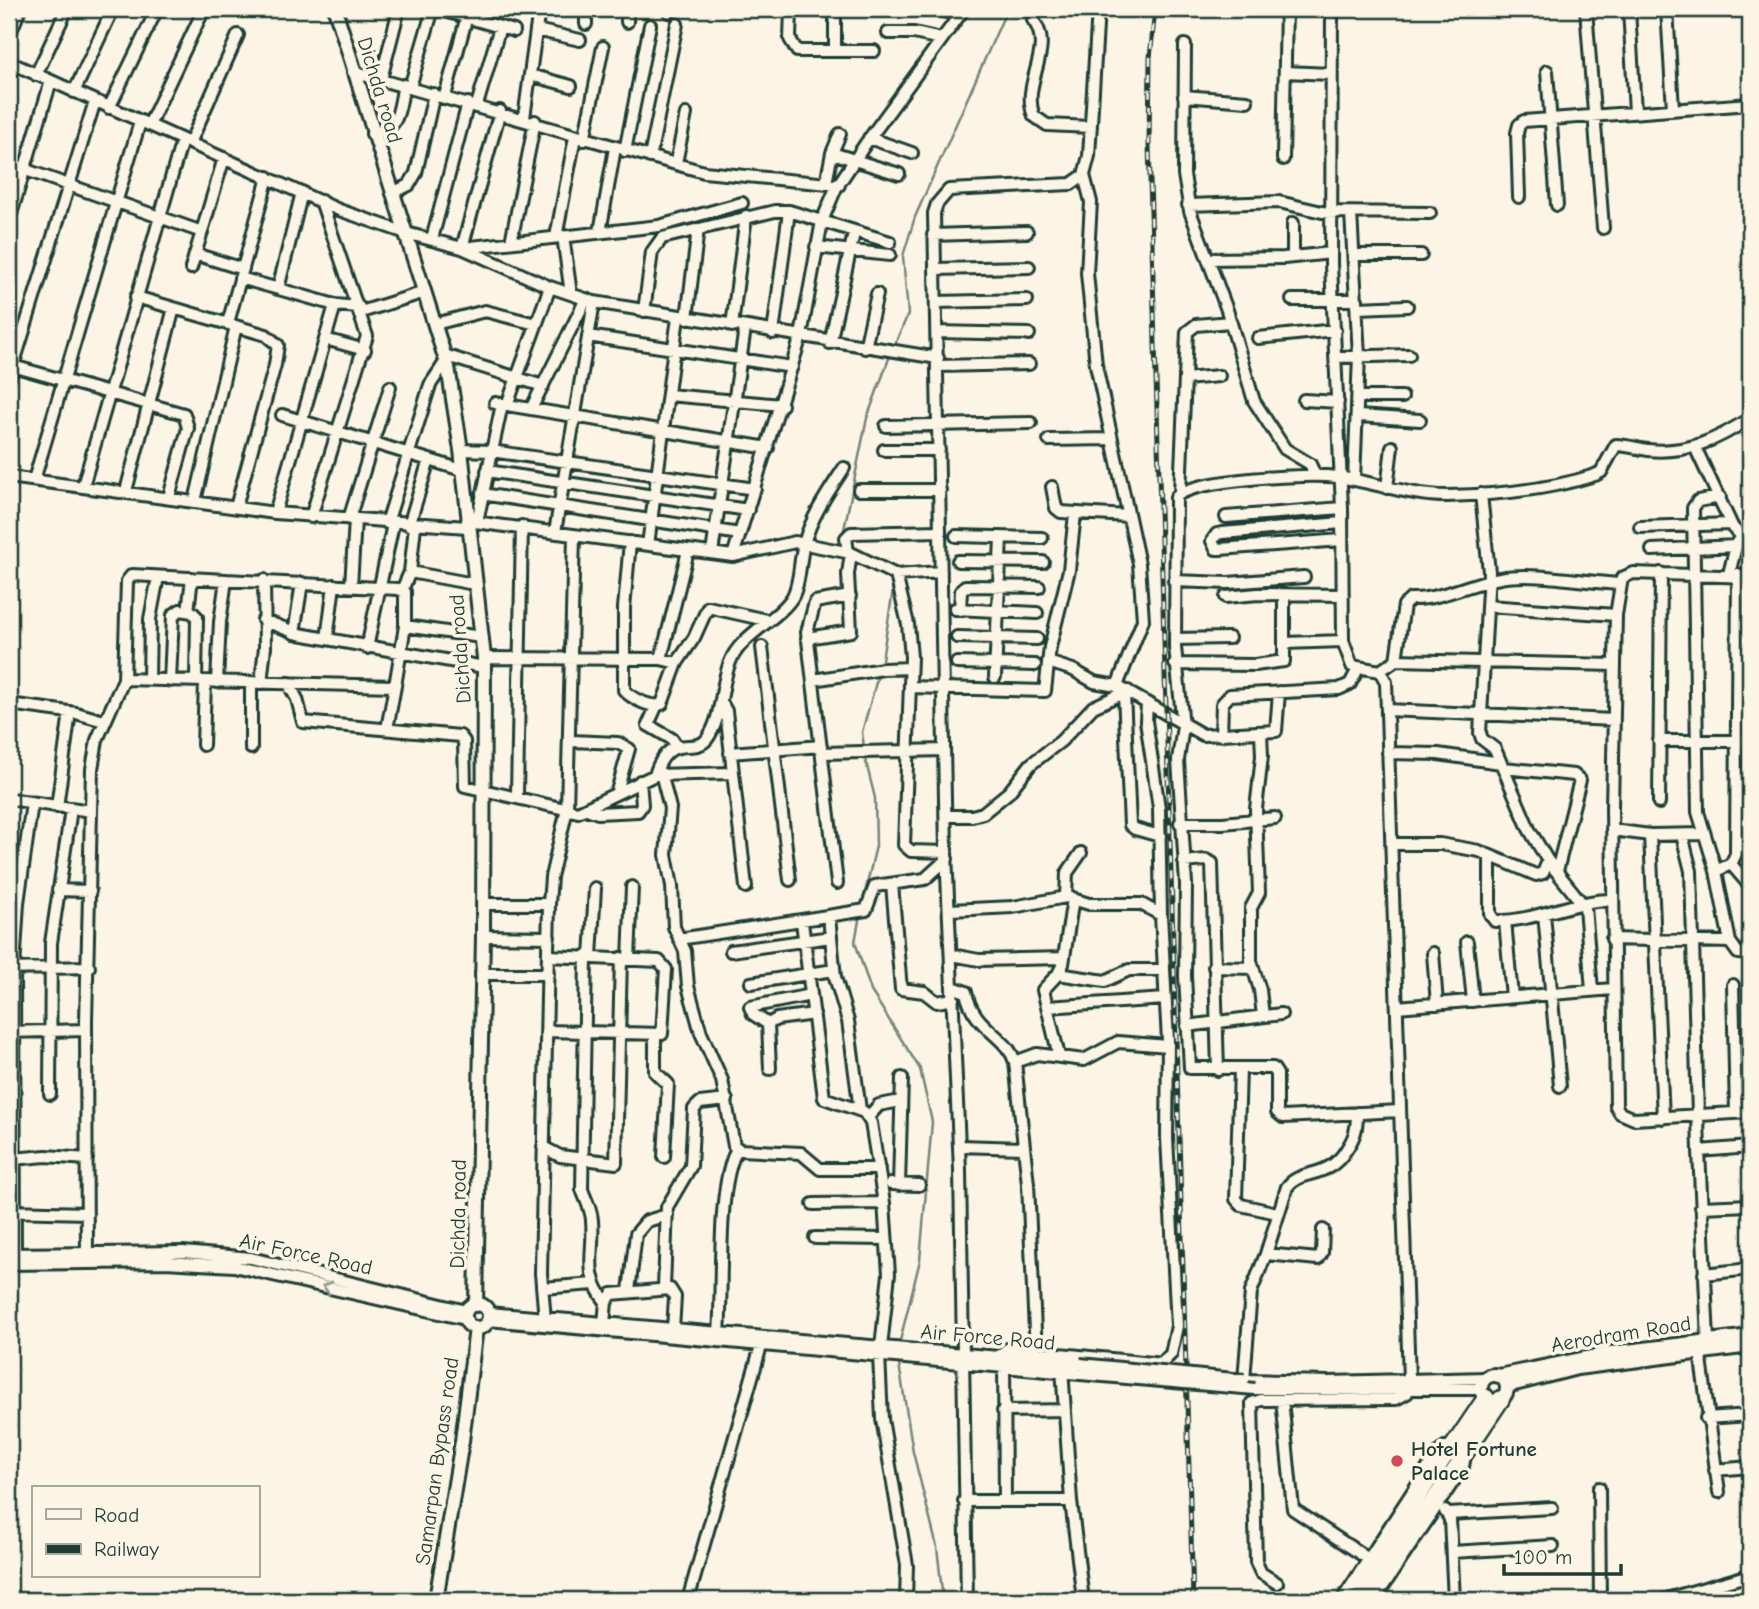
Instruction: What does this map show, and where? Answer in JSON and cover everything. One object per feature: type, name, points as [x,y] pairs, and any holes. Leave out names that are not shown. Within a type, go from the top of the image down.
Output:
[{"type":"highway","points":[[1457,1452],[1493,1388]]},
{"type":"main road","name":"Dichda road","points":[[335,9],[372,134],[445,358],[470,523],[484,663],[484,904],[469,1312]]},
{"type":"main road","points":[[483,1307],[488,1316],[483,1326],[476,1328],[469,1312],[483,1307]]},
{"type":"main road","name":"Samarpan Bypass road","points":[[436,1600],[462,1441],[476,1328]]},
{"type":"main road","name":"Aerodram Road","points":[[1493,1388],[1611,1353],[1750,1336]]},
{"type":"main road","name":"Aerodram Road","points":[[1493,1388],[1577,1368],[1750,1346]]},
{"type":"main road","points":[[1350,1600],[1457,1452]]},
{"type":"main road","points":[[1362,1600],[1457,1452]]},
{"type":"street","points":[[9,36],[20,9]]},
{"type":"street","points":[[36,75],[66,9]]},
{"type":"street","points":[[74,92],[113,9]]},
{"type":"street","points":[[110,108],[157,9]]},
{"type":"street","points":[[34,480],[114,200],[144,123],[204,9]]},
{"type":"street","points":[[381,79],[399,9]]},
{"type":"street","points":[[372,134],[385,132],[394,124],[435,9],[468,13],[514,31]]},
{"type":"street","points":[[512,242],[529,119],[530,75],[539,9]]},
{"type":"street","points":[[586,9],[586,24]]},
{"type":"street","points":[[626,22],[627,9]]},
{"type":"street","points":[[790,9],[790,39],[797,51],[874,51]]},
{"type":"street","points":[[835,9],[835,51]]},
{"type":"street","points":[[935,9],[962,12]]},
{"type":"street","points":[[1098,9],[1091,127],[1084,175],[1091,202],[1087,273],[1092,337],[1110,439],[1140,570],[1143,620],[1123,690],[1130,825],[1160,836]]},
{"type":"street","points":[[1283,159],[1286,9]]},
{"type":"street","points":[[1332,9],[1331,253],[1342,508],[1343,641],[1349,660],[1358,669],[1380,671],[1396,660],[1615,665]]},
{"type":"street","points":[[1586,9],[1592,115],[1603,228]]},
{"type":"street","points":[[1629,9],[1635,112]]},
{"type":"street","points":[[1667,9],[1673,109]]},
{"type":"street","points":[[733,556],[801,338],[822,221],[839,185],[869,138],[962,12]]},
{"type":"street","points":[[392,193],[409,185],[416,173],[468,13]]},
{"type":"street","points":[[1033,20],[1042,40],[1030,96],[1034,116],[1048,125],[1091,127]]},
{"type":"street","points":[[650,157],[677,24]]},
{"type":"street","points":[[600,232],[650,25]]},
{"type":"street","points":[[432,239],[472,104],[500,27]]},
{"type":"street","points":[[536,30],[580,40]]},
{"type":"street","points":[[888,33],[914,33],[941,39]]},
{"type":"street","points":[[83,486],[159,215],[186,141],[238,35]]},
{"type":"street","points":[[1185,45],[1184,175],[1188,205],[1230,322],[1246,382],[1263,419],[1290,454],[1312,466],[1315,475]]},
{"type":"street","points":[[572,295],[560,237],[579,138],[603,47]]},
{"type":"street","points":[[9,65],[51,81],[321,201],[406,233],[462,248],[550,287],[590,301],[938,362],[1029,364]]},
{"type":"street","points":[[1547,71],[1557,205]]},
{"type":"street","points":[[353,72],[529,119],[579,138],[650,157],[741,177],[839,185]]},
{"type":"street","points":[[1285,72],[1331,74]]},
{"type":"street","points":[[530,75],[572,86]]},
{"type":"street","points":[[9,221],[51,81]]},
{"type":"street","points":[[1184,96],[1247,101]]},
{"type":"street","points":[[9,379],[10,366],[95,101]]},
{"type":"street","points":[[1519,197],[1519,125],[1524,121],[1750,104]]},
{"type":"street","points":[[462,248],[500,111]]},
{"type":"street","points":[[676,163],[686,114]]},
{"type":"street","points":[[826,183],[832,153],[840,134]]},
{"type":"street","points":[[869,138],[912,153]]},
{"type":"street","points":[[832,153],[853,162],[899,174]]},
{"type":"street","points":[[191,268],[224,158]]},
{"type":"street","points":[[9,164],[202,232]]},
{"type":"street","points":[[967,1600],[958,1146],[944,751],[938,362],[933,235],[937,204],[948,191],[1071,184],[1084,175]]},
{"type":"street","points":[[195,501],[241,274],[268,177]]},
{"type":"street","points":[[278,289],[302,192]]},
{"type":"street","points":[[311,517],[367,337],[360,309],[321,201]]},
{"type":"street","points":[[462,248],[659,226],[742,203]]},
{"type":"street","points":[[1188,205],[1286,203],[1330,212],[1430,213]]},
{"type":"street","points":[[773,333],[789,211]]},
{"type":"street","points":[[644,311],[655,244],[662,239],[698,229],[763,212],[789,211],[890,243]]},
{"type":"street","points":[[1352,212],[1359,356],[1354,480]]},
{"type":"street","points":[[732,326],[746,216]]},
{"type":"street","points":[[1293,223],[1293,257]]},
{"type":"street","points":[[648,545],[674,349],[683,318],[698,229]]},
{"type":"street","points":[[933,235],[1027,232]]},
{"type":"street","points":[[830,343],[854,233]]},
{"type":"street","points":[[816,247],[890,255]]},
{"type":"street","points":[[1208,259],[1293,257],[1331,253]]},
{"type":"street","points":[[195,254],[278,289],[335,305],[360,309],[425,292]]},
{"type":"street","points":[[1354,255],[1420,255]]},
{"type":"street","points":[[935,269],[1028,267]]},
{"type":"street","points":[[470,523],[482,494],[501,404],[517,378],[550,287]]},
{"type":"street","points":[[865,348],[877,294]]},
{"type":"street","points":[[136,297],[272,337],[278,350],[236,507]]},
{"type":"street","points":[[936,302],[1027,300]]},
{"type":"street","points":[[1292,300],[1334,300],[1357,304],[1407,306]]},
{"type":"street","points":[[555,532],[588,336],[590,301]]},
{"type":"street","points":[[531,409],[590,301]]},
{"type":"street","points":[[275,513],[335,305]]},
{"type":"street","points":[[126,491],[174,308]]},
{"type":"street","points":[[435,324],[485,311],[536,324]]},
{"type":"street","points":[[1230,322],[1200,324],[1189,329],[1180,493],[1174,509],[1175,664],[1183,726],[1178,760],[1190,1068],[1276,1070],[1279,1115],[1400,1111]]},
{"type":"street","points":[[712,553],[745,328]]},
{"type":"street","points":[[1258,338],[1285,333],[1335,330]]},
{"type":"street","points":[[937,332],[1029,334]]},
{"type":"street","points":[[588,336],[792,367]]},
{"type":"street","points":[[325,339],[365,350]]},
{"type":"street","points":[[1336,357],[1409,355]]},
{"type":"street","points":[[367,648],[382,588],[390,523],[408,454],[430,385],[445,358],[543,386]]},
{"type":"street","points":[[10,366],[180,412],[188,418],[188,428],[169,497]]},
{"type":"street","points":[[1185,379],[1219,376]]},
{"type":"street","points":[[351,586],[352,520],[390,387]]},
{"type":"street","points":[[668,396],[782,405]]},
{"type":"street","points":[[1358,397],[1402,397]]},
{"type":"street","points":[[1304,400],[1338,402]]},
{"type":"street","points":[[501,404],[768,448]]},
{"type":"street","points":[[282,415],[462,470]]},
{"type":"street","points":[[1358,416],[1420,420]]},
{"type":"street","points":[[1180,493],[1214,483],[1315,475],[1340,477],[1424,495],[1481,494],[1529,489],[1601,472],[1616,445],[1662,451],[1695,447],[1720,437],[1750,418]]},
{"type":"street","points":[[886,426],[1031,423]]},
{"type":"street","points":[[1049,440],[1110,439]]},
{"type":"street","points":[[1387,488],[1392,447]]},
{"type":"street","points":[[1695,447],[1720,497],[1737,541],[1733,574],[1737,741],[1736,854],[1731,864],[1716,871]]},
{"type":"street","points":[[461,450],[491,451],[755,489]]},
{"type":"street","points":[[884,450],[939,450]]},
{"type":"street","points":[[387,729],[405,626],[402,590],[410,572],[412,525],[429,460]]},
{"type":"street","points":[[737,1149],[733,1143],[727,1100],[720,1075],[701,1033],[688,986],[685,951],[674,927],[672,882],[666,855],[670,808],[658,774],[661,760],[676,746],[704,741],[721,702],[730,660],[766,620],[791,599],[797,585],[804,544],[824,500],[844,468]]},
{"type":"street","points":[[487,471],[748,510]]},
{"type":"street","points":[[9,477],[311,517],[412,525],[470,523],[522,526],[574,536],[733,556],[790,543],[804,544],[847,554],[896,575],[941,572]]},
{"type":"street","points":[[1052,487],[1058,510],[1075,514],[1128,516]]},
{"type":"street","points":[[859,490],[940,490]]},
{"type":"street","points":[[482,494],[740,534]]},
{"type":"street","points":[[1481,494],[1488,581],[1482,739],[1495,750],[1529,830],[1548,861],[1582,901],[1586,912],[1592,990]]},
{"type":"street","points":[[1720,497],[1695,504],[1693,526],[1698,812],[1716,871],[1730,942],[1738,953],[1750,954]]},
{"type":"street","points":[[1226,517],[1342,508]]},
{"type":"street","points":[[910,687],[1043,693],[1069,570],[1075,514]]},
{"type":"street","points":[[1342,523],[1222,533],[1217,534],[1212,541],[1216,549],[1220,549],[1342,540]]},
{"type":"street","points":[[1640,527],[1731,524]]},
{"type":"street","points":[[517,795],[522,526]]},
{"type":"street","points":[[807,638],[851,631],[846,538],[851,533],[940,531]]},
{"type":"street","points":[[545,1320],[543,1147],[549,904],[551,877],[567,809],[571,740],[574,536]]},
{"type":"street","points":[[956,536],[1042,538]]},
{"type":"street","points":[[995,677],[1001,537]]},
{"type":"street","points":[[1652,550],[1694,549],[1737,541],[1750,543]]},
{"type":"street","points":[[630,542],[623,660],[625,692],[656,707]]},
{"type":"street","points":[[661,659],[688,551]]},
{"type":"street","points":[[958,561],[1043,562]]},
{"type":"street","points":[[410,572],[474,584]]},
{"type":"street","points":[[1659,803],[1661,573]]},
{"type":"street","points":[[1750,577],[1733,574],[1626,574],[1619,584],[1616,615],[1612,831],[1616,1106],[1620,1113],[1634,1119],[1750,1112]]},
{"type":"street","points":[[87,1258],[86,1030],[91,811],[95,746],[124,679],[127,581],[132,575],[264,580],[402,590]]},
{"type":"street","points":[[896,575],[909,633],[910,687],[904,848],[911,852],[947,855]]},
{"type":"street","points":[[149,680],[150,619],[158,577]]},
{"type":"street","points":[[1174,581],[1228,583],[1304,577]]},
{"type":"street","points":[[1396,660],[1406,601],[1426,600],[1508,577],[1619,584]]},
{"type":"street","points":[[188,611],[192,578]]},
{"type":"street","points":[[203,746],[206,682],[220,622],[226,580]]},
{"type":"street","points":[[251,748],[256,682],[265,646],[264,580]]},
{"type":"street","points":[[294,632],[302,583]]},
{"type":"street","points":[[327,639],[334,584]]},
{"type":"street","points":[[960,610],[962,588],[1039,587]]},
{"type":"street","points":[[1175,664],[1280,663],[1286,658],[1284,594]]},
{"type":"street","points":[[1226,597],[1343,595]]},
{"type":"street","points":[[837,883],[807,638],[810,611],[815,602],[850,596]]},
{"type":"street","points":[[1488,606],[1616,615]]},
{"type":"street","points":[[676,746],[672,739],[648,725],[656,707],[662,704],[677,663],[694,638],[709,607],[766,620]]},
{"type":"street","points":[[942,608],[1037,613]]},
{"type":"street","points":[[170,681],[173,615],[176,611],[188,611],[197,617],[206,682]]},
{"type":"street","points":[[263,620],[294,632],[367,648],[484,663],[519,658],[661,659],[677,663]]},
{"type":"street","points":[[405,626],[481,637]]},
{"type":"street","points":[[957,636],[1037,639]]},
{"type":"street","points":[[1175,639],[1229,638]]},
{"type":"street","points":[[1285,643],[1343,641]]},
{"type":"street","points":[[762,647],[790,880]]},
{"type":"street","points":[[1048,662],[1073,670],[1094,682],[1123,690],[1203,736],[1272,733],[1279,727],[1279,692]]},
{"type":"street","points":[[957,663],[1035,665]]},
{"type":"street","points":[[813,680],[910,668]]},
{"type":"street","points":[[1221,735],[1222,705],[1226,697],[1346,687],[1358,669]]},
{"type":"street","points":[[1277,1583],[1261,1573],[1256,1562],[1250,1409],[1256,1401],[1396,1399],[1403,1397],[1408,1384],[1386,682],[1380,671]]},
{"type":"street","points":[[124,679],[395,687]]},
{"type":"street","points":[[288,683],[297,699],[303,722],[460,736],[464,741],[465,786],[517,795],[578,812],[617,791],[658,774],[732,772]]},
{"type":"street","points":[[946,816],[972,816],[983,813],[1009,792],[1031,764],[1066,736],[1089,711],[1123,690]]},
{"type":"street","points":[[721,702],[726,711],[746,887]]},
{"type":"street","points":[[9,719],[10,704],[70,712],[104,721]]},
{"type":"street","points":[[1004,1501],[1001,1361],[1007,1349],[1159,1367],[1171,1354],[1177,1326],[1167,1138],[1168,1046],[1160,836],[1154,761],[1146,720],[1147,704]]},
{"type":"street","points":[[1387,710],[1614,720]]},
{"type":"street","points":[[57,807],[70,712]]},
{"type":"street","points":[[1261,733],[1256,819],[1259,893],[1251,913],[1252,968],[1260,990],[1263,1016]]},
{"type":"street","points":[[571,740],[618,744],[629,749],[617,791]]},
{"type":"street","points":[[1659,741],[1750,741]]},
{"type":"street","points":[[730,753],[773,750],[944,751]]},
{"type":"street","points":[[1388,753],[1438,754],[1574,775],[1580,780],[1557,871]]},
{"type":"street","points":[[587,809],[598,813],[638,811],[642,805],[640,781]]},
{"type":"street","points":[[9,799],[91,811]]},
{"type":"street","points":[[12,1254],[11,969],[32,803]]},
{"type":"street","points":[[50,1094],[51,968],[58,890],[71,809]]},
{"type":"street","points":[[1180,823],[1275,818]]},
{"type":"street","points":[[1612,831],[1650,835],[1703,834]]},
{"type":"street","points":[[1650,835],[1662,1118]]},
{"type":"street","points":[[1682,835],[1691,871],[1701,1207],[1708,1340]]},
{"type":"street","points":[[1391,845],[1440,844],[1490,856],[1536,875],[1543,873],[1548,861]]},
{"type":"street","points":[[1059,1056],[1043,990],[1058,974],[1064,958],[1069,898],[1068,873],[1081,853]]},
{"type":"street","points":[[679,939],[829,918],[860,911],[871,904],[872,888],[925,879],[947,855]]},
{"type":"street","points":[[1490,856],[1490,914],[1495,921],[1544,914],[1582,901],[1612,900]]},
{"type":"street","points":[[1184,862],[1206,860],[1212,863],[1218,1070]]},
{"type":"street","points":[[1731,864],[1750,886]]},
{"type":"street","points":[[892,884],[901,989],[924,992],[937,1002],[953,999]]},
{"type":"street","points":[[543,1147],[560,1156],[583,1161],[614,1165],[618,1160],[620,1034],[632,887]]},
{"type":"street","points":[[595,888],[584,1032],[582,1189],[592,1220],[590,1259],[594,1284],[606,1302]]},
{"type":"street","points":[[58,890],[90,891]]},
{"type":"street","points":[[950,911],[1013,907],[1069,898],[1089,904],[1141,904],[1161,915]]},
{"type":"street","points":[[484,904],[549,904]]},
{"type":"street","points":[[1544,914],[1560,1086]]},
{"type":"street","points":[[829,918],[834,970],[848,1021],[864,1113],[879,1168],[884,1203],[889,1281],[880,1351],[882,1419],[907,1565],[905,1600]]},
{"type":"street","points":[[1505,921],[1512,997]]},
{"type":"street","points":[[802,922],[824,1098],[864,1113],[879,1105],[901,1101]]},
{"type":"street","points":[[483,936],[550,937]]},
{"type":"street","points":[[731,951],[831,937]]},
{"type":"street","points":[[1612,939],[1730,942]]},
{"type":"street","points":[[1466,942],[1473,1001]]},
{"type":"street","points":[[1433,953],[1437,1004]]},
{"type":"street","points":[[952,955],[979,960],[1064,958]]},
{"type":"street","points":[[547,1031],[655,1035],[664,1031],[662,993],[665,965],[659,961],[549,956]]},
{"type":"street","points":[[11,969],[89,967]]},
{"type":"street","points":[[1214,967],[1252,968]]},
{"type":"street","points":[[751,983],[834,970]]},
{"type":"street","points":[[1058,974],[1105,981],[1129,970],[1164,970]]},
{"type":"street","points":[[481,974],[548,974]]},
{"type":"street","points":[[1733,985],[1736,1113]]},
{"type":"street","points":[[953,987],[966,992],[971,1011],[989,1033],[1010,1051],[1015,1062],[1036,1352]]},
{"type":"street","points":[[1397,1007],[1613,989]]},
{"type":"street","points":[[768,1024],[753,1014],[750,1007],[811,995]]},
{"type":"street","points":[[1047,1007],[1165,999]]},
{"type":"street","points":[[768,1024],[777,1019],[814,1014]]},
{"type":"street","points":[[1187,1026],[1281,1014]]},
{"type":"street","points":[[768,1024],[770,1069]]},
{"type":"street","points":[[12,1032],[86,1030]]},
{"type":"street","points":[[655,1035],[654,1072],[667,1084],[664,1157]]},
{"type":"street","points":[[1015,1062],[1037,1054],[1084,1060],[1118,1042],[1168,1046]]},
{"type":"street","points":[[1240,1069],[1236,1199],[1241,1205],[1277,1213]]},
{"type":"street","points":[[898,1185],[902,1078]]},
{"type":"street","points":[[664,1289],[668,1202],[691,1166],[694,1109],[700,1103],[727,1100]]},
{"type":"street","points":[[1244,1380],[1251,1292],[1289,1182],[1336,1164],[1357,1132],[1357,1113]]},
{"type":"street","points":[[958,1146],[1023,1148]]},
{"type":"street","points":[[1699,1151],[1750,1147]]},
{"type":"street","points":[[737,1149],[801,1153],[820,1169],[879,1168]]},
{"type":"street","points":[[719,1333],[725,1204],[730,1164],[737,1149]]},
{"type":"street","points":[[13,1159],[46,1156],[87,1159]]},
{"type":"street","points":[[881,1184],[919,1185]]},
{"type":"street","points":[[813,1204],[884,1203]]},
{"type":"street","points":[[1701,1207],[1750,1205]]},
{"type":"street","points":[[11,1211],[87,1213]]},
{"type":"street","points":[[629,1291],[636,1234],[647,1221],[667,1215]]},
{"type":"street","points":[[1266,1254],[1318,1259],[1322,1253],[1323,1230]]},
{"type":"street","points":[[815,1237],[886,1239]]},
{"type":"street","name":"Air Force Road","points":[[12,1254],[234,1266],[469,1312]]},
{"type":"street","name":"Air Force Road","points":[[9,1265],[87,1258]]},
{"type":"street","points":[[1704,1273],[1750,1269]]},
{"type":"street","points":[[543,1288],[594,1284]]},
{"type":"street","points":[[604,1324],[606,1302],[612,1294],[664,1289],[674,1292],[673,1329]]},
{"type":"street","name":"Air Force Road","points":[[488,1316],[719,1333],[1255,1389],[1408,1384]]},
{"type":"street","name":"Air Force Road","points":[[488,1316],[761,1346],[880,1351]]},
{"type":"street","points":[[688,1600],[761,1346]]},
{"type":"street","points":[[1699,1352],[1706,1418],[1719,1492]]},
{"type":"street","name":"Air Force Road","points":[[1080,1369],[1159,1367],[1244,1380],[1493,1388]]},
{"type":"street","points":[[1062,1368],[1071,1501],[1083,1600]]},
{"type":"street","points":[[1282,1400],[1293,1509],[1370,1560]]},
{"type":"street","points":[[1003,1411],[1065,1410]]},
{"type":"street","points":[[1706,1418],[1750,1415]]},
{"type":"street","points":[[1342,1600],[1437,1454],[1445,1447],[1457,1452],[1463,1467],[1374,1600]]},
{"type":"street","points":[[1715,1470],[1750,1467]]},
{"type":"street","points":[[1599,1488],[1600,1600]]},
{"type":"street","points":[[964,1501],[1071,1501]]},
{"type":"street","points":[[1435,1508],[1449,1514],[1552,1508]]},
{"type":"street","points":[[1449,1514],[1454,1600]]},
{"type":"street","points":[[1452,1552],[1553,1546]]},
{"type":"street","points":[[1663,1600],[1750,1576]]},
{"type":"street","points":[[1709,1587],[1711,1600]]},
{"type":"waterway","points":[[894,347],[908,314],[903,256],[915,217],[1007,9]]},
{"type":"waterway","points":[[840,549],[867,418],[891,353]]},
{"type":"waterway","points":[[853,561],[873,569]]},
{"type":"waterway","points":[[881,666],[893,590],[893,581],[885,575]]},
{"type":"waterway","points":[[864,747],[862,732],[879,672]]},
{"type":"waterway","points":[[862,905],[876,846],[875,798],[864,754]]},
{"type":"waterway","points":[[860,915],[855,942],[871,991],[920,1069],[932,1122],[920,1260],[900,1341]]},
{"type":"waterway","points":[[899,1364],[913,1452],[937,1547],[943,1600]]},
{"type":"railway","points":[[1155,9],[1150,58],[1149,145],[1193,1600]]},
{"type":"place","name":"Hotel Fortune Palace","points":[[1397,1461]]}]
